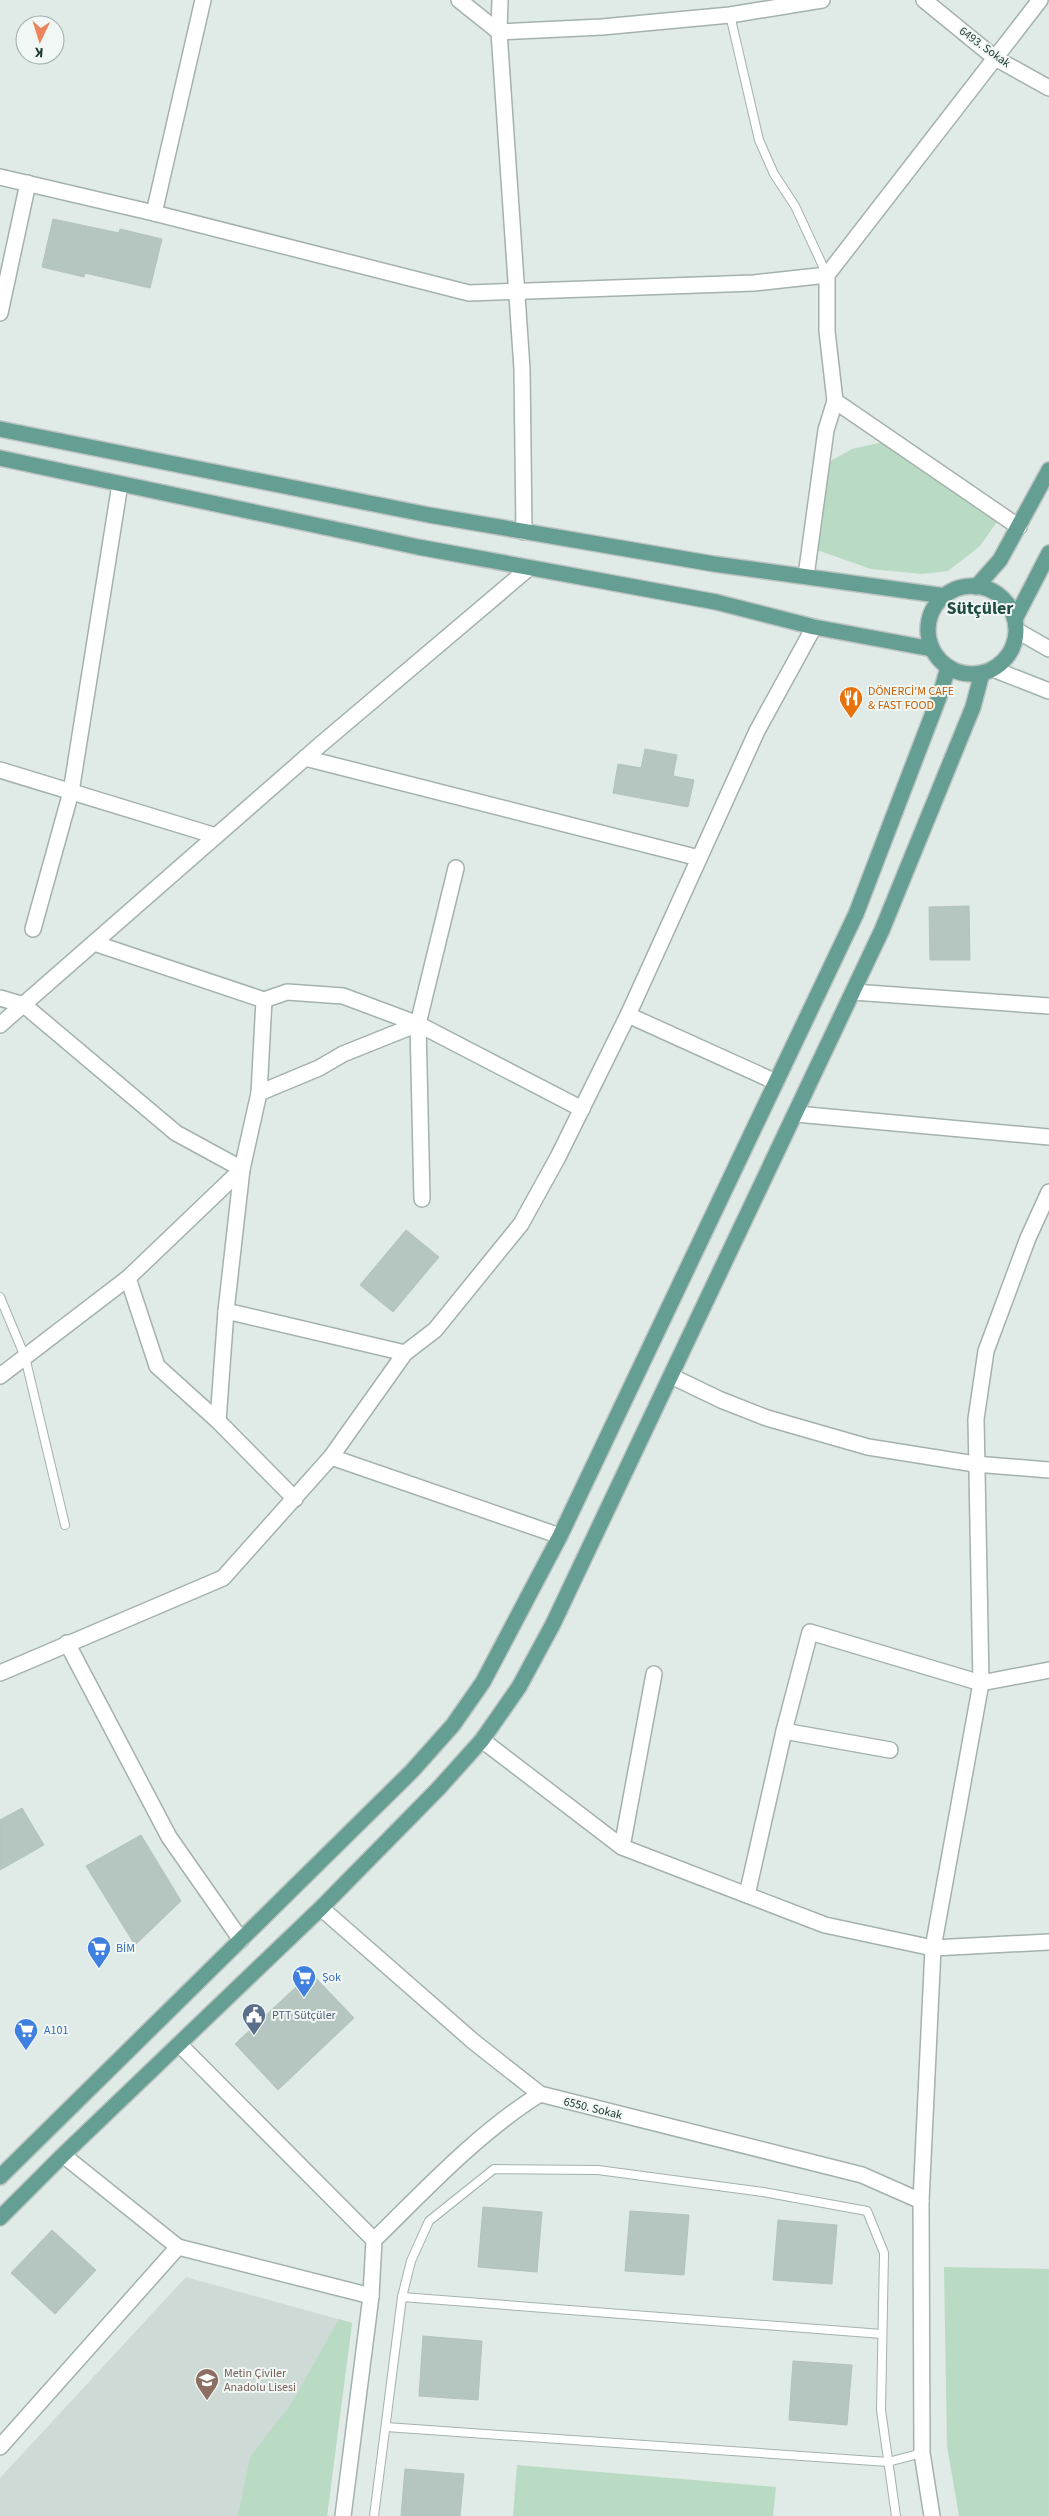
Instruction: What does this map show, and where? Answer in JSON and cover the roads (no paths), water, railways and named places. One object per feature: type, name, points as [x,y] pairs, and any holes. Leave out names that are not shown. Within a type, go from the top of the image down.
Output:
[{"type":"main road","points":[[0,429],[428,515],[524,532],[714,564],[945,596]]},
{"type":"main road","points":[[0,458],[418,547],[716,602],[814,627],[932,649]]},
{"type":"main road","points":[[976,587],[1000,560],[1049,470]]},
{"type":"main road","points":[[0,2218],[321,1908],[438,1789],[482,1740],[519,1687],[553,1624],[796,1114],[882,930],[988,671],[1010,653],[1016,624],[1049,554]]},
{"type":"main road","points":[[988,671],[959,672],[948,667],[932,649],[928,626],[931,614],[945,596],[956,590],[976,587],[997,594],[1008,605],[1016,624]]},
{"type":"main road","points":[[0,2177],[412,1771],[453,1724],[483,1682],[560,1536],[856,914],[942,692],[948,667]]},
{"type":"street","points":[[154,213],[203,0]]},
{"type":"street","points":[[459,0],[499,32],[602,27],[730,15],[822,0]]},
{"type":"street","points":[[500,0],[499,32],[524,421],[524,532]]},
{"type":"street","name":"6493. Sokak","points":[[924,0],[995,58],[1049,88]]},
{"type":"street","points":[[806,576],[826,430],[834,402],[827,331],[827,276],[1040,0]]},
{"type":"street","points":[[0,177],[154,213],[469,293],[754,283],[827,276]]},
{"type":"street","points":[[0,313],[28,183]]},
{"type":"street","points":[[834,402],[1019,527]]},
{"type":"street","points":[[33,929],[71,792],[120,484]]},
{"type":"street","points":[[0,1025],[305,758],[529,568]]},
{"type":"street","points":[[1016,624],[1049,649]]},
{"type":"street","points":[[0,1673],[223,1578],[295,1499],[330,1457],[405,1353],[435,1330],[521,1224],[582,1109],[628,1015],[757,731],[814,627]]},
{"type":"street","points":[[988,671],[1049,691]]},
{"type":"street","points":[[305,758],[699,858]]},
{"type":"street","points":[[0,770],[216,836]]},
{"type":"street","points":[[422,1200],[418,1024],[456,868]]},
{"type":"street","points":[[94,943],[264,1000],[288,992],[343,996],[418,1024],[582,1109]]},
{"type":"street","points":[[853,992],[1049,1006]]},
{"type":"street","points":[[0,998],[24,1005],[176,1133],[242,1169]]},
{"type":"street","points":[[218,1421],[226,1311],[242,1169],[259,1094],[264,1000]]},
{"type":"street","points":[[628,1015],[776,1082]]},
{"type":"street","points":[[259,1094],[319,1068],[343,1054],[418,1024]]},
{"type":"street","points":[[796,1114],[1049,1137]]},
{"type":"street","points":[[0,1376],[128,1278],[242,1169]]},
{"type":"street","points":[[932,2516],[922,2453],[921,2201],[933,1948],[981,1683],[975,1464],[976,1419],[986,1351],[1028,1238],[1049,1192]]},
{"type":"street","points":[[128,1278],[157,1366],[218,1421],[295,1499]]},
{"type":"street","points":[[226,1311],[405,1353]]},
{"type":"street","points":[[671,1376],[721,1400],[767,1418],[859,1445],[975,1464],[1049,1470]]},
{"type":"street","points":[[330,1457],[560,1536]]},
{"type":"street","points":[[747,1895],[784,1731],[810,1632],[981,1683],[1049,1670]]},
{"type":"street","points":[[68,1643],[169,1838],[241,1940]]},
{"type":"street","points":[[622,1847],[654,1674]]},
{"type":"street","points":[[784,1731],[890,1750]]},
{"type":"street","points":[[482,1740],[622,1847],[825,1925],[933,1948],[1049,1942]]},
{"type":"street","name":"6550. Sokak","points":[[321,1908],[474,2042],[540,2094],[862,2174],[921,2201]]},
{"type":"street","points":[[179,2044],[374,2240]]},
{"type":"street","points":[[343,2516],[371,2296],[374,2240],[428,2187],[514,2110],[540,2094]]},
{"type":"street","points":[[63,2156],[178,2247],[371,2296]]},
{"type":"street","points":[[0,2447],[178,2247]]},
{"type":"lane","points":[[730,15],[759,140],[774,174],[795,206],[827,276]]},
{"type":"lane","points":[[0,1297],[25,1357],[65,1525]]},
{"type":"lane","points":[[374,2516],[402,2297],[411,2261],[429,2221],[494,2169],[598,2170],[763,2192],[867,2211],[884,2253],[881,2410],[896,2516]]},
{"type":"lane","points":[[402,2297],[882,2334]]},
{"type":"lane","points":[[386,2427],[888,2462],[922,2453]]},
{"type":"place","name":"DÖNERCİ'M CAFE & FAST FOOD","points":[[851,719]]},
{"type":"place","name":"BİM","points":[[99,1969]]},
{"type":"place","name":"Şok","points":[[304,1998]]},
{"type":"place","name":"PTT Sütçüler","points":[[254,2036]]},
{"type":"place","name":"A101","points":[[26,2051]]},
{"type":"place","name":"Metin Çiviler Anadolu Lisesi","points":[[207,2401]]},
{"type":"district","name":"Sütçüler","points":[[980,608]]}]
